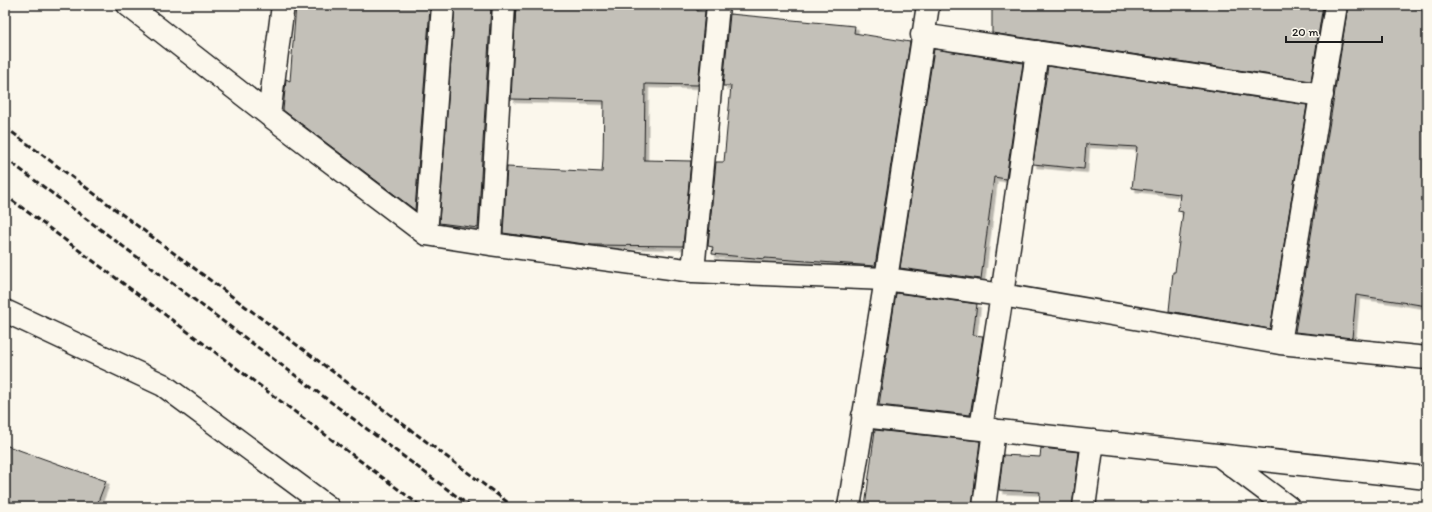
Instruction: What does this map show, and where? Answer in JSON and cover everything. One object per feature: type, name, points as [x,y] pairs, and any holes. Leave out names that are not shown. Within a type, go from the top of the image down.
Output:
[{"type":"street","points":[[128,5],[269,115],[426,234],[490,244],[693,270],[886,278],[1002,294],[1280,342],[1427,358]]},
{"type":"street","points":[[269,115],[283,5]]},
{"type":"street","points":[[426,234],[443,5]]},
{"type":"street","points":[[490,244],[504,5]]},
{"type":"street","points":[[693,270],[718,5]]},
{"type":"street","points":[[849,507],[886,278],[922,35],[928,5]]},
{"type":"street","points":[[1280,342],[1336,5]]},
{"type":"street","points":[[922,35],[1322,95]]},
{"type":"street","points":[[984,507],[987,429],[1002,294],[1037,52]]},
{"type":"street","points":[[5,311],[163,385],[328,507]]},
{"type":"street","points":[[863,416],[1427,478]]},
{"type":"street","points":[[1084,507],[1093,441]]},
{"type":"street","points":[[1219,456],[1288,507]]},
{"type":"building","points":[[296,5],[389,5],[430,7],[415,210],[283,110],[286,79],[290,81]]},
{"type":"building","points":[[455,5],[491,5],[478,228],[439,223]]},
{"type":"building","points":[[516,5],[697,5],[697,11],[705,11],[698,85],[645,84],[644,160],[691,161],[683,246],[592,245],[503,233],[507,167],[602,172],[603,159],[604,101],[511,99]]},
{"type":"building","points":[[992,5],[1323,5],[1311,81],[992,33]]},
{"type":"building","points":[[1348,5],[1396,5],[1427,10],[1427,306],[1356,295],[1352,338],[1295,332]]},
{"type":"building","points":[[730,14],[855,26],[854,33],[910,42],[875,266],[712,254],[713,247],[708,246],[716,162],[724,162],[731,86],[723,86]]},
{"type":"building","points":[[934,49],[1023,63],[1006,179],[994,177],[981,279],[900,268]]},
{"type":"building","points":[[1048,66],[1307,105],[1270,329],[1169,311],[1173,272],[1175,272],[1183,212],[1178,211],[1180,194],[1132,188],[1137,147],[1086,144],[1084,169],[1033,164]]},
{"type":"building","points":[[896,293],[977,304],[973,335],[983,336],[970,415],[879,405]]},
{"type":"building","points":[[875,430],[980,441],[972,507],[865,507]]},
{"type":"building","points":[[5,445],[106,481],[96,507],[5,507]]},
{"type":"building","points":[[1041,448],[1079,452],[1072,507],[1039,507],[1040,492],[999,490],[1003,455],[1040,457]]},
{"type":"railway","points":[[5,127],[514,507]]},
{"type":"railway","points":[[5,158],[471,507]]},
{"type":"railway","points":[[5,195],[422,507]]}]
